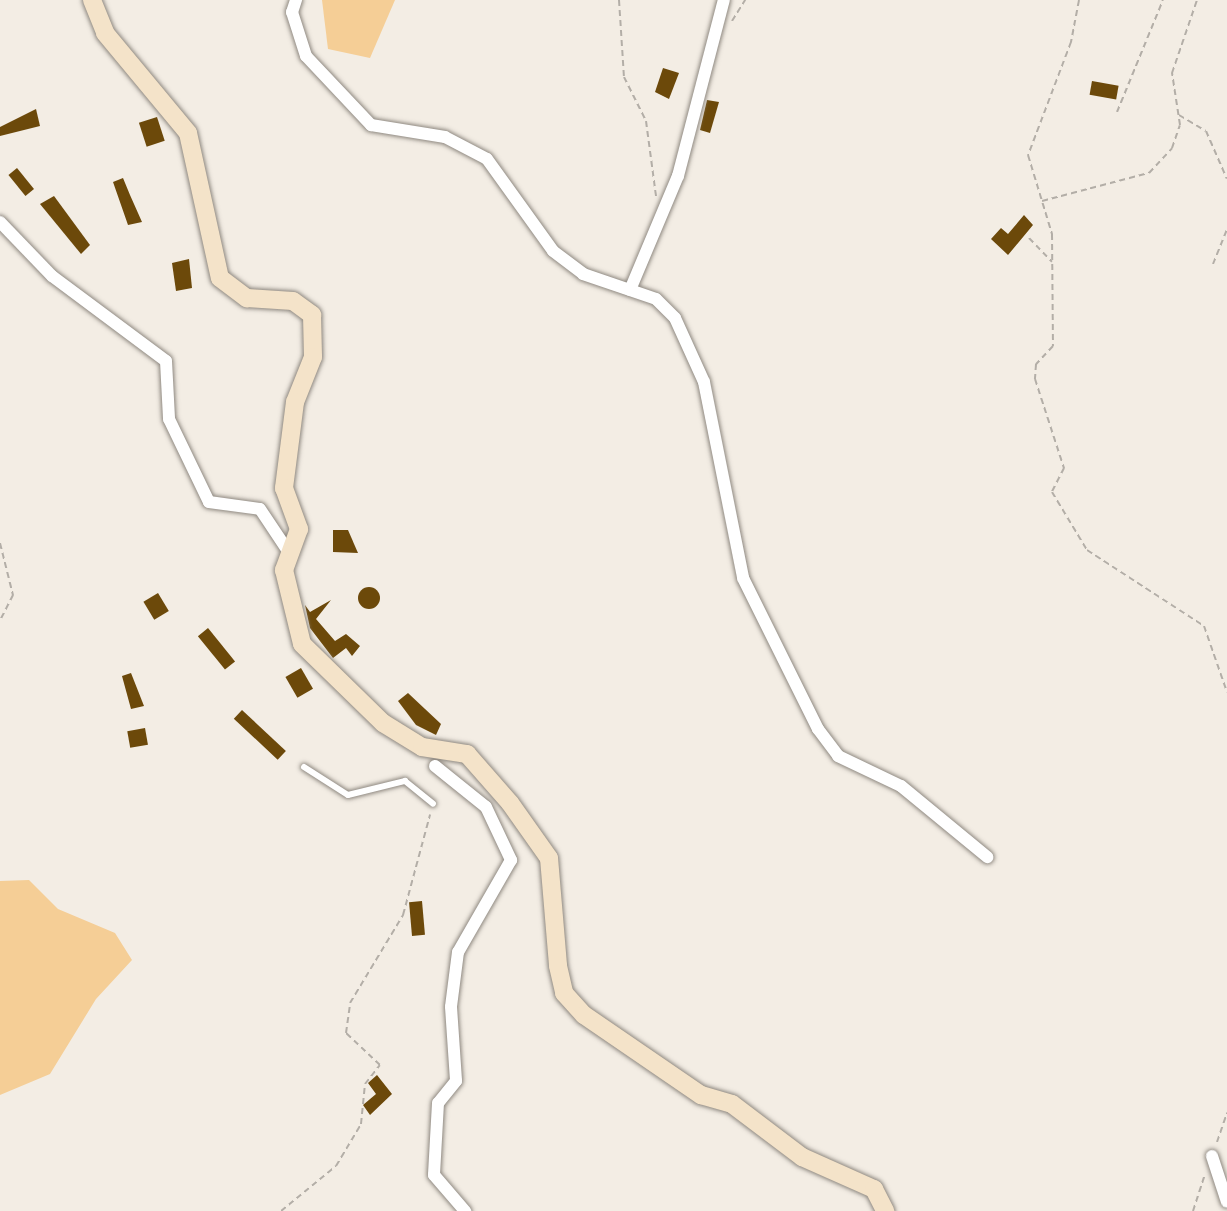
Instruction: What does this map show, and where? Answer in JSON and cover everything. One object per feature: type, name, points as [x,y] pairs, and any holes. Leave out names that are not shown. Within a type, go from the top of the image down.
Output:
[{"type":"street","points":[[92,0],[105,33],[188,133],[220,278],[247,298],[293,301],[312,315],[313,357],[295,402],[285,469],[299,529],[288,551],[284,570],[302,644],[401,737],[467,754],[549,858],[566,996],[701,1095],[732,1104],[802,1157],[874,1189],[885,1211]]},
{"type":"street","points":[[296,0],[306,56],[371,125],[445,137],[487,159],[553,251],[583,274],[656,299],[675,318],[704,382],[743,578],[818,729],[838,756],[901,786],[987,857]]},
{"type":"street","points":[[630,290],[659,221],[724,0]]},
{"type":"street","points":[[0,222],[52,276],[166,361],[169,419],[209,502],[260,509],[288,551]]},
{"type":"street","points":[[435,766],[486,807],[511,860],[458,952],[451,1007],[456,1081],[438,1103],[434,1175],[465,1211]]},
{"type":"street","points":[[1212,1156],[1227,1202]]},
{"type":"lane","points":[[304,767],[348,795],[405,781],[433,804]]},
{"type":"path","points":[[619,0],[624,77],[646,121],[659,221]]},
{"type":"path","points":[[1079,0],[1071,42],[1028,155],[1053,263],[1053,346],[1035,379],[1064,468],[1052,492],[1087,550],[1158,589],[1204,626],[1227,692]]},
{"type":"path","points":[[1117,112],[1157,2],[1163,0]]},
{"type":"path","points":[[1041,202],[1149,173],[1172,148],[1179,115],[1172,73],[1197,0]]},
{"type":"path","points":[[1179,115],[1206,131],[1227,179]]},
{"type":"path","points":[[1213,264],[1227,230]]},
{"type":"path","points":[[1029,238],[1053,263]]},
{"type":"path","points":[[0,543],[13,595],[0,621]]},
{"type":"path","points":[[281,1211],[336,1166],[361,1124],[365,1084],[380,1065],[346,1033],[350,1003],[403,915],[433,804]]},
{"type":"shaded area","points":[[322,0],[395,0],[370,58],[328,49]]},
{"type":"shaded area","points":[[29,880],[58,909],[115,933],[132,960],[96,999],[50,1074],[0,1095],[0,881]]},
{"type":"building","points":[[663,68],[679,73],[669,99],[655,92]]},
{"type":"building","points":[[1092,81],[1119,86],[1116,99],[1090,95]]},
{"type":"building","points":[[707,100],[719,102],[710,133],[700,130]]},
{"type":"building","points":[[36,109],[40,126],[0,136],[0,127]]},
{"type":"building","points":[[157,117],[165,141],[147,147],[139,123]]},
{"type":"building","points":[[17,168],[34,189],[25,196],[8,175]]},
{"type":"building","points":[[123,178],[142,222],[128,225],[113,182]]},
{"type":"building","points":[[54,196],[90,245],[81,254],[40,204]]},
{"type":"building","points":[[1024,215],[1033,225],[1008,255],[991,239],[1001,228],[1008,234]]},
{"type":"building","points":[[189,259],[192,288],[176,291],[172,263]]},
{"type":"building","points":[[333,530],[348,530],[358,553],[333,552]]},
{"type":"building","points":[[369,587],[377,590],[380,598],[377,606],[369,609],[361,606],[358,598],[361,590]]},
{"type":"building","points":[[158,593],[169,611],[154,620],[143,602]]},
{"type":"building","points":[[331,600],[316,619],[335,641],[346,634],[360,646],[352,656],[346,648],[333,658],[310,628],[305,605],[310,612]]},
{"type":"building","points":[[208,628],[235,661],[225,670],[198,636]]},
{"type":"building","points":[[301,668],[313,689],[297,698],[285,677]]},
{"type":"building","points":[[131,673],[144,706],[131,709],[122,676]]},
{"type":"building","points":[[408,693],[441,724],[436,735],[416,725],[398,701]]},
{"type":"building","points":[[242,710],[286,751],[278,760],[234,719]]},
{"type":"building","points":[[145,728],[148,745],[130,748],[127,731]]},
{"type":"building","points":[[422,901],[425,935],[412,936],[409,902]]},
{"type":"building","points":[[377,1075],[392,1094],[370,1115],[363,1105],[376,1094],[368,1083]]}]
